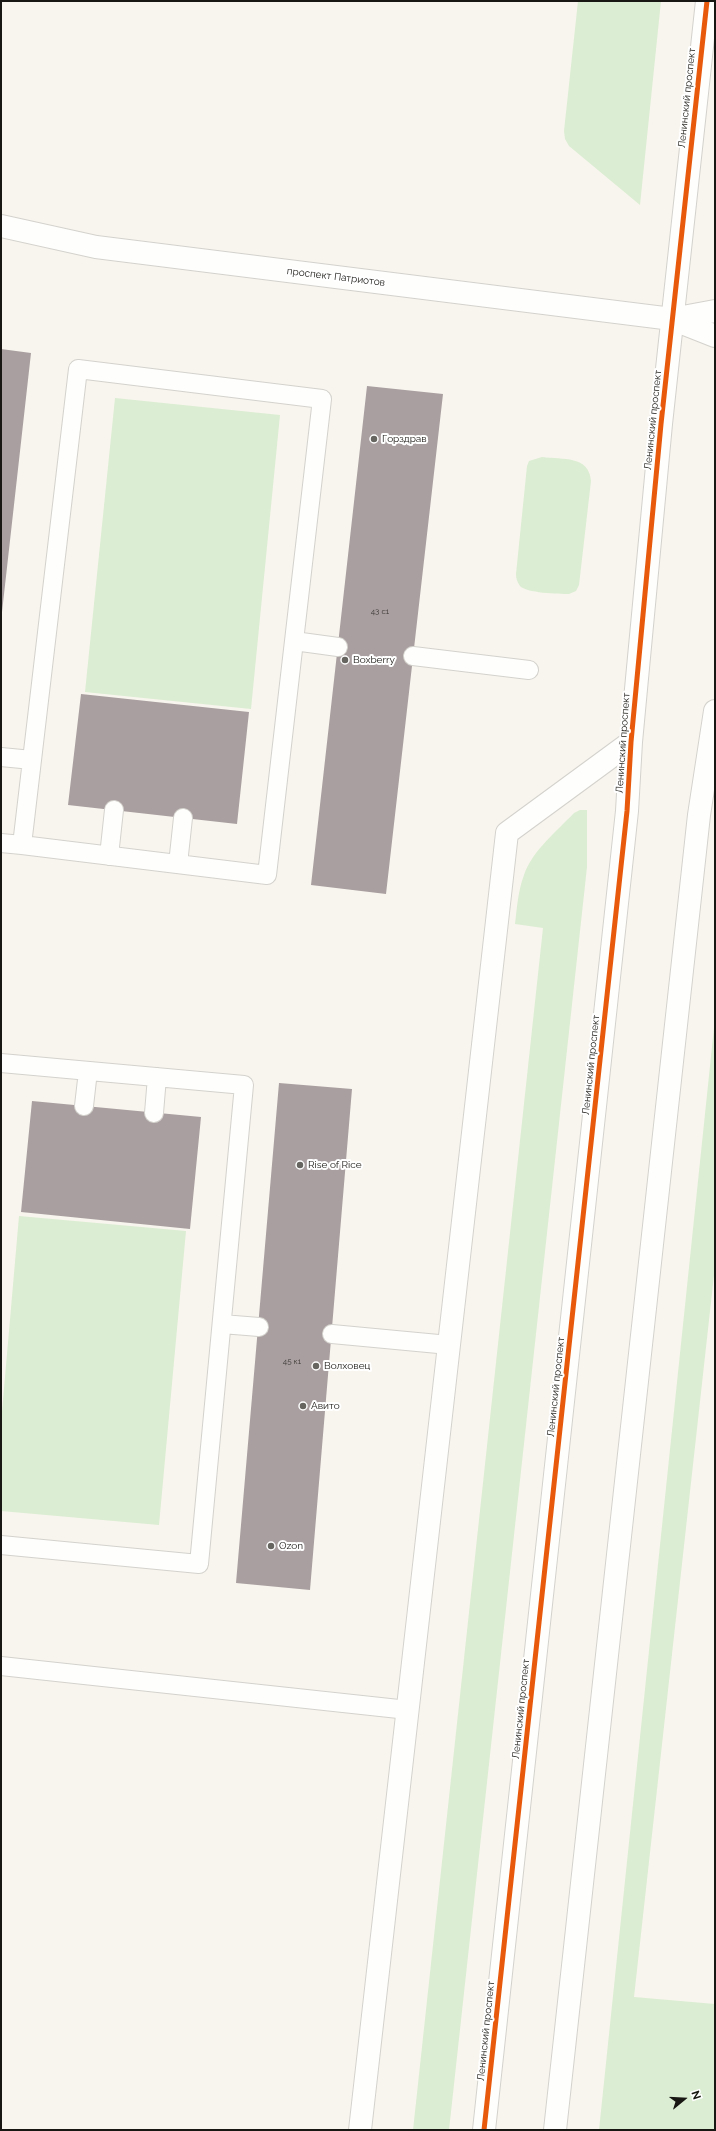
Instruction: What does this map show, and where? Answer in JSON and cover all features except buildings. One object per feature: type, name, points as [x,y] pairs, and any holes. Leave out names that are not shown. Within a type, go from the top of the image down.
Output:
[{"type":"street","name":"Ленинский проспект","points":[[484,2130],[627,811],[631,742],[672,319],[707,1]]},
{"type":"street","name":"проспект Патриотов","points":[[1,226],[96,247],[672,319],[715,336]]},
{"type":"street","name":"проспект Патриотов","points":[[672,319],[715,311]]},
{"type":"street","points":[[555,2130],[697,830],[715,711]]},
{"type":"street","points":[[360,2130],[507,833],[631,742]]},
{"type":"lane","points":[[1,843],[267,874],[322,398],[78,369],[22,845]]},
{"type":"lane","points":[[294,641],[338,647]]},
{"type":"lane","points":[[413,656],[529,670]]},
{"type":"lane","points":[[1,757],[32,760]]},
{"type":"lane","points":[[109,856],[114,810]]},
{"type":"lane","points":[[178,864],[183,818]]},
{"type":"lane","points":[[1,1063],[244,1086],[199,1564],[1,1546]]},
{"type":"lane","points":[[84,1106],[88,1071]]},
{"type":"lane","points":[[154,1113],[157,1077]]},
{"type":"lane","points":[[222,1324],[259,1327]]},
{"type":"lane","points":[[332,1334],[449,1345]]},
{"type":"lane","points":[[1,1666],[408,1710]]},
{"type":"green space","points":[[578,1],[661,1],[640,205],[569,146],[565,139],[564,131]]},
{"type":"green space","points":[[115,398],[280,415],[251,709],[85,692]]},
{"type":"green space","points":[[542,457],[574,460],[585,467],[589,473],[591,481],[579,585],[576,591],[569,594],[543,593],[529,590],[520,586],[516,578],[527,466],[529,461]]},
{"type":"green space","points":[[580,810],[587,810],[587,867],[449,2130],[413,2130],[543,928],[515,924],[517,906],[522,881],[533,858],[553,834],[574,813]]},
{"type":"green space","points":[[715,1018],[715,1266],[634,1997],[715,2004],[715,2130],[599,2130]]},
{"type":"green space","points":[[19,1216],[186,1231],[159,1525],[1,1511],[1,1423]]},
{"type":"cycle path","points":[[484,2130],[627,811],[631,742],[661,424],[707,1]]},
{"type":"place","name":"Горздрав","points":[[374,439]]},
{"type":"place","name":"Boxberry","points":[[345,660]]},
{"type":"place","name":"Rise of Rice","points":[[300,1165]]},
{"type":"place","name":"Волховец","points":[[316,1366]]},
{"type":"place","name":"Авито","points":[[303,1406]]},
{"type":"place","name":"Ozon","points":[[271,1546]]}]
